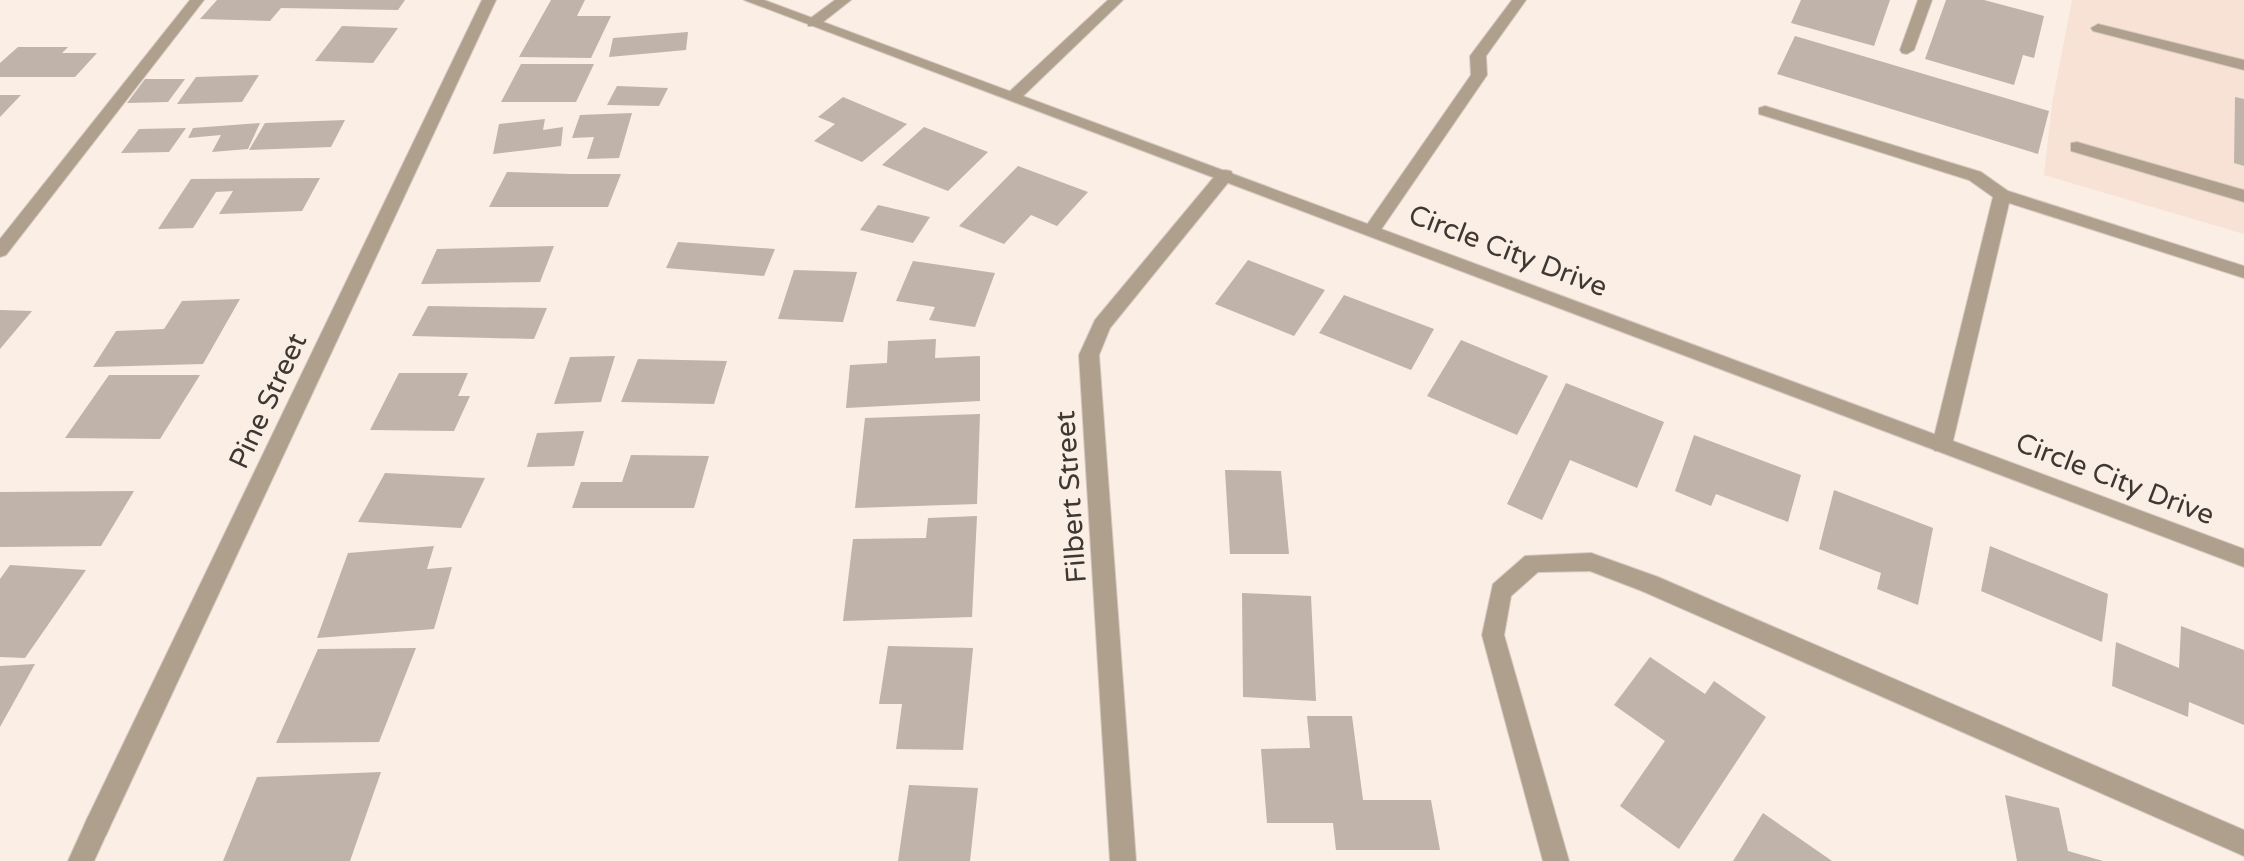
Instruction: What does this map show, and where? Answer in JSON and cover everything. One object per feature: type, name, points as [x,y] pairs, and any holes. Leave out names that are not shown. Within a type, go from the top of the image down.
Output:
[{"type":"street","points":[[0,251],[197,0]]},
{"type":"street","name":"Pine Street","points":[[81,861],[489,0]]},
{"type":"street","name":"Circle City Drive","points":[[751,0],[2244,558]]},
{"type":"street","points":[[813,23],[844,0]]},
{"type":"street","points":[[1014,96],[1116,0]]},
{"type":"street","points":[[1372,230],[1479,75],[1478,56],[1519,0]]},
{"type":"street","points":[[1907,50],[1925,0]]},
{"type":"street","points":[[2098,28],[2244,65]]},
{"type":"street","points":[[1765,111],[1975,176],[2002,195],[2244,272]]},
{"type":"street","points":[[2077,147],[2244,196]]},
{"type":"street","name":"Filbert Street","points":[[1123,861],[1089,355],[1102,325],[1225,175]]},
{"type":"street","points":[[1942,445],[2002,195]]},
{"type":"street","points":[[1556,861],[1493,635],[1501,591],[1533,563],[1591,562],[1650,584],[2244,843]]},
{"type":"shaded area","points":[[2072,0],[2244,0],[2244,234],[2044,175],[2052,104]]},
{"type":"building","points":[[217,0],[405,0],[398,10],[281,8],[270,21],[200,19]]},
{"type":"building","points":[[551,0],[585,0],[577,16],[611,16],[591,58],[519,57]]},
{"type":"building","points":[[1801,0],[1890,0],[1874,46],[1791,23]]},
{"type":"building","points":[[1946,0],[1984,0],[2044,16],[2034,58],[2023,55],[2014,85],[1925,59]]},
{"type":"building","points":[[342,26],[398,28],[373,63],[315,61]]},
{"type":"building","points":[[688,32],[686,50],[609,57],[613,38]]},
{"type":"building","points":[[1795,36],[2049,111],[2038,154],[1777,74]]},
{"type":"building","points":[[18,47],[68,47],[62,53],[97,53],[75,77],[0,77],[0,63]]},
{"type":"building","points":[[521,64],[594,64],[576,102],[501,102]]},
{"type":"building","points":[[259,75],[242,102],[177,104],[196,77]]},
{"type":"building","points":[[145,79],[185,79],[168,102],[127,103]]},
{"type":"building","points":[[617,86],[668,88],[659,106],[607,105]]},
{"type":"building","points":[[0,95],[21,95],[0,117]]},
{"type":"building","points":[[843,97],[907,124],[862,162],[814,141],[835,124],[818,117]]},
{"type":"building","points":[[2235,97],[2244,99],[2244,166],[2234,163]]},
{"type":"building","points":[[632,113],[619,158],[587,159],[594,137],[572,138],[580,115]]},
{"type":"building","points":[[545,119],[543,130],[563,127],[561,146],[493,154],[499,124]]},
{"type":"building","points":[[345,120],[331,147],[249,150],[265,123]]},
{"type":"building","points":[[260,123],[248,149],[212,152],[221,135],[188,138],[193,128]]},
{"type":"building","points":[[924,127],[988,152],[948,191],[882,165]]},
{"type":"building","points":[[186,128],[169,152],[121,153],[139,129]]},
{"type":"building","points":[[1018,166],[1088,192],[1057,226],[1031,215],[1004,244],[959,226]]},
{"type":"building","points":[[507,172],[621,174],[608,207],[489,207]]},
{"type":"building","points":[[320,178],[302,211],[219,214],[233,191],[216,192],[193,228],[158,229],[191,179]]},
{"type":"building","points":[[878,205],[930,217],[913,243],[860,230]]},
{"type":"building","points":[[678,242],[775,249],[764,276],[666,268]]},
{"type":"building","points":[[554,246],[540,282],[421,284],[437,249]]},
{"type":"building","points":[[1248,260],[1325,290],[1294,336],[1215,304]]},
{"type":"building","points":[[913,261],[995,273],[975,327],[929,320],[935,307],[896,301]]},
{"type":"building","points":[[794,270],[857,272],[843,322],[778,319]]},
{"type":"building","points":[[1344,295],[1434,329],[1411,370],[1319,333]]},
{"type":"building","points":[[240,299],[203,364],[93,367],[116,331],[164,329],[182,301]]},
{"type":"building","points":[[428,306],[547,308],[534,339],[412,336]]},
{"type":"building","points":[[0,310],[32,311],[0,349]]},
{"type":"building","points":[[936,339],[935,358],[980,356],[980,401],[846,408],[850,365],[887,363],[888,341]]},
{"type":"building","points":[[1461,340],[1548,376],[1517,435],[1427,396]]},
{"type":"building","points":[[615,356],[601,402],[554,404],[570,357]]},
{"type":"building","points":[[638,359],[727,361],[714,404],[621,402]]},
{"type":"building","points":[[399,373],[468,373],[458,396],[470,396],[454,431],[370,430]]},
{"type":"building","points":[[109,375],[200,375],[160,439],[65,438]]},
{"type":"building","points":[[1566,383],[1664,422],[1637,488],[1570,460],[1542,520],[1507,504]]},
{"type":"building","points":[[980,414],[977,504],[855,508],[865,418]]},
{"type":"building","points":[[584,431],[574,466],[527,467],[537,433]]},
{"type":"building","points":[[1694,435],[1801,475],[1788,522],[1716,494],[1711,506],[1675,491]]},
{"type":"building","points":[[631,455],[709,456],[694,508],[572,508],[581,482],[622,482]]},
{"type":"building","points":[[1225,470],[1281,471],[1289,554],[1230,554]]},
{"type":"building","points":[[385,473],[485,478],[461,528],[358,522]]},
{"type":"building","points":[[1834,490],[1933,528],[1918,605],[1877,589],[1881,573],[1819,549]]},
{"type":"building","points":[[134,491],[101,546],[0,547],[0,492]]},
{"type":"building","points":[[977,516],[972,617],[843,621],[853,539],[926,538],[928,518]]},
{"type":"building","points":[[434,546],[427,569],[452,567],[434,629],[317,638],[348,553]]},
{"type":"building","points":[[1990,546],[2108,594],[2102,642],[1981,591]]},
{"type":"building","points":[[10,565],[86,570],[25,658],[0,657],[0,579]]},
{"type":"building","points":[[1242,593],[1311,596],[1316,701],[1243,697]]},
{"type":"building","points":[[2181,626],[2244,650],[2244,725],[2189,702],[2188,717],[2112,686],[2116,642],[2179,668]]},
{"type":"building","points":[[888,646],[973,648],[963,750],[896,749],[902,704],[879,704]]},
{"type":"building","points":[[416,648],[379,742],[276,743],[318,649]]},
{"type":"building","points":[[1650,657],[1705,694],[1714,681],[1766,717],[1679,849],[1620,806],[1665,741],[1614,705]]},
{"type":"building","points":[[35,664],[0,727],[0,666]]},
{"type":"building","points":[[1307,716],[1352,716],[1363,800],[1431,800],[1440,850],[1336,850],[1333,823],[1267,823],[1261,749],[1310,748]]},
{"type":"building","points":[[381,772],[350,861],[223,861],[257,777]]},
{"type":"building","points":[[909,785],[978,788],[970,861],[898,861]]},
{"type":"building","points":[[2005,795],[2059,808],[2068,851],[2103,861],[2017,861]]},
{"type":"building","points":[[1763,813],[1832,861],[1733,861]]}]
